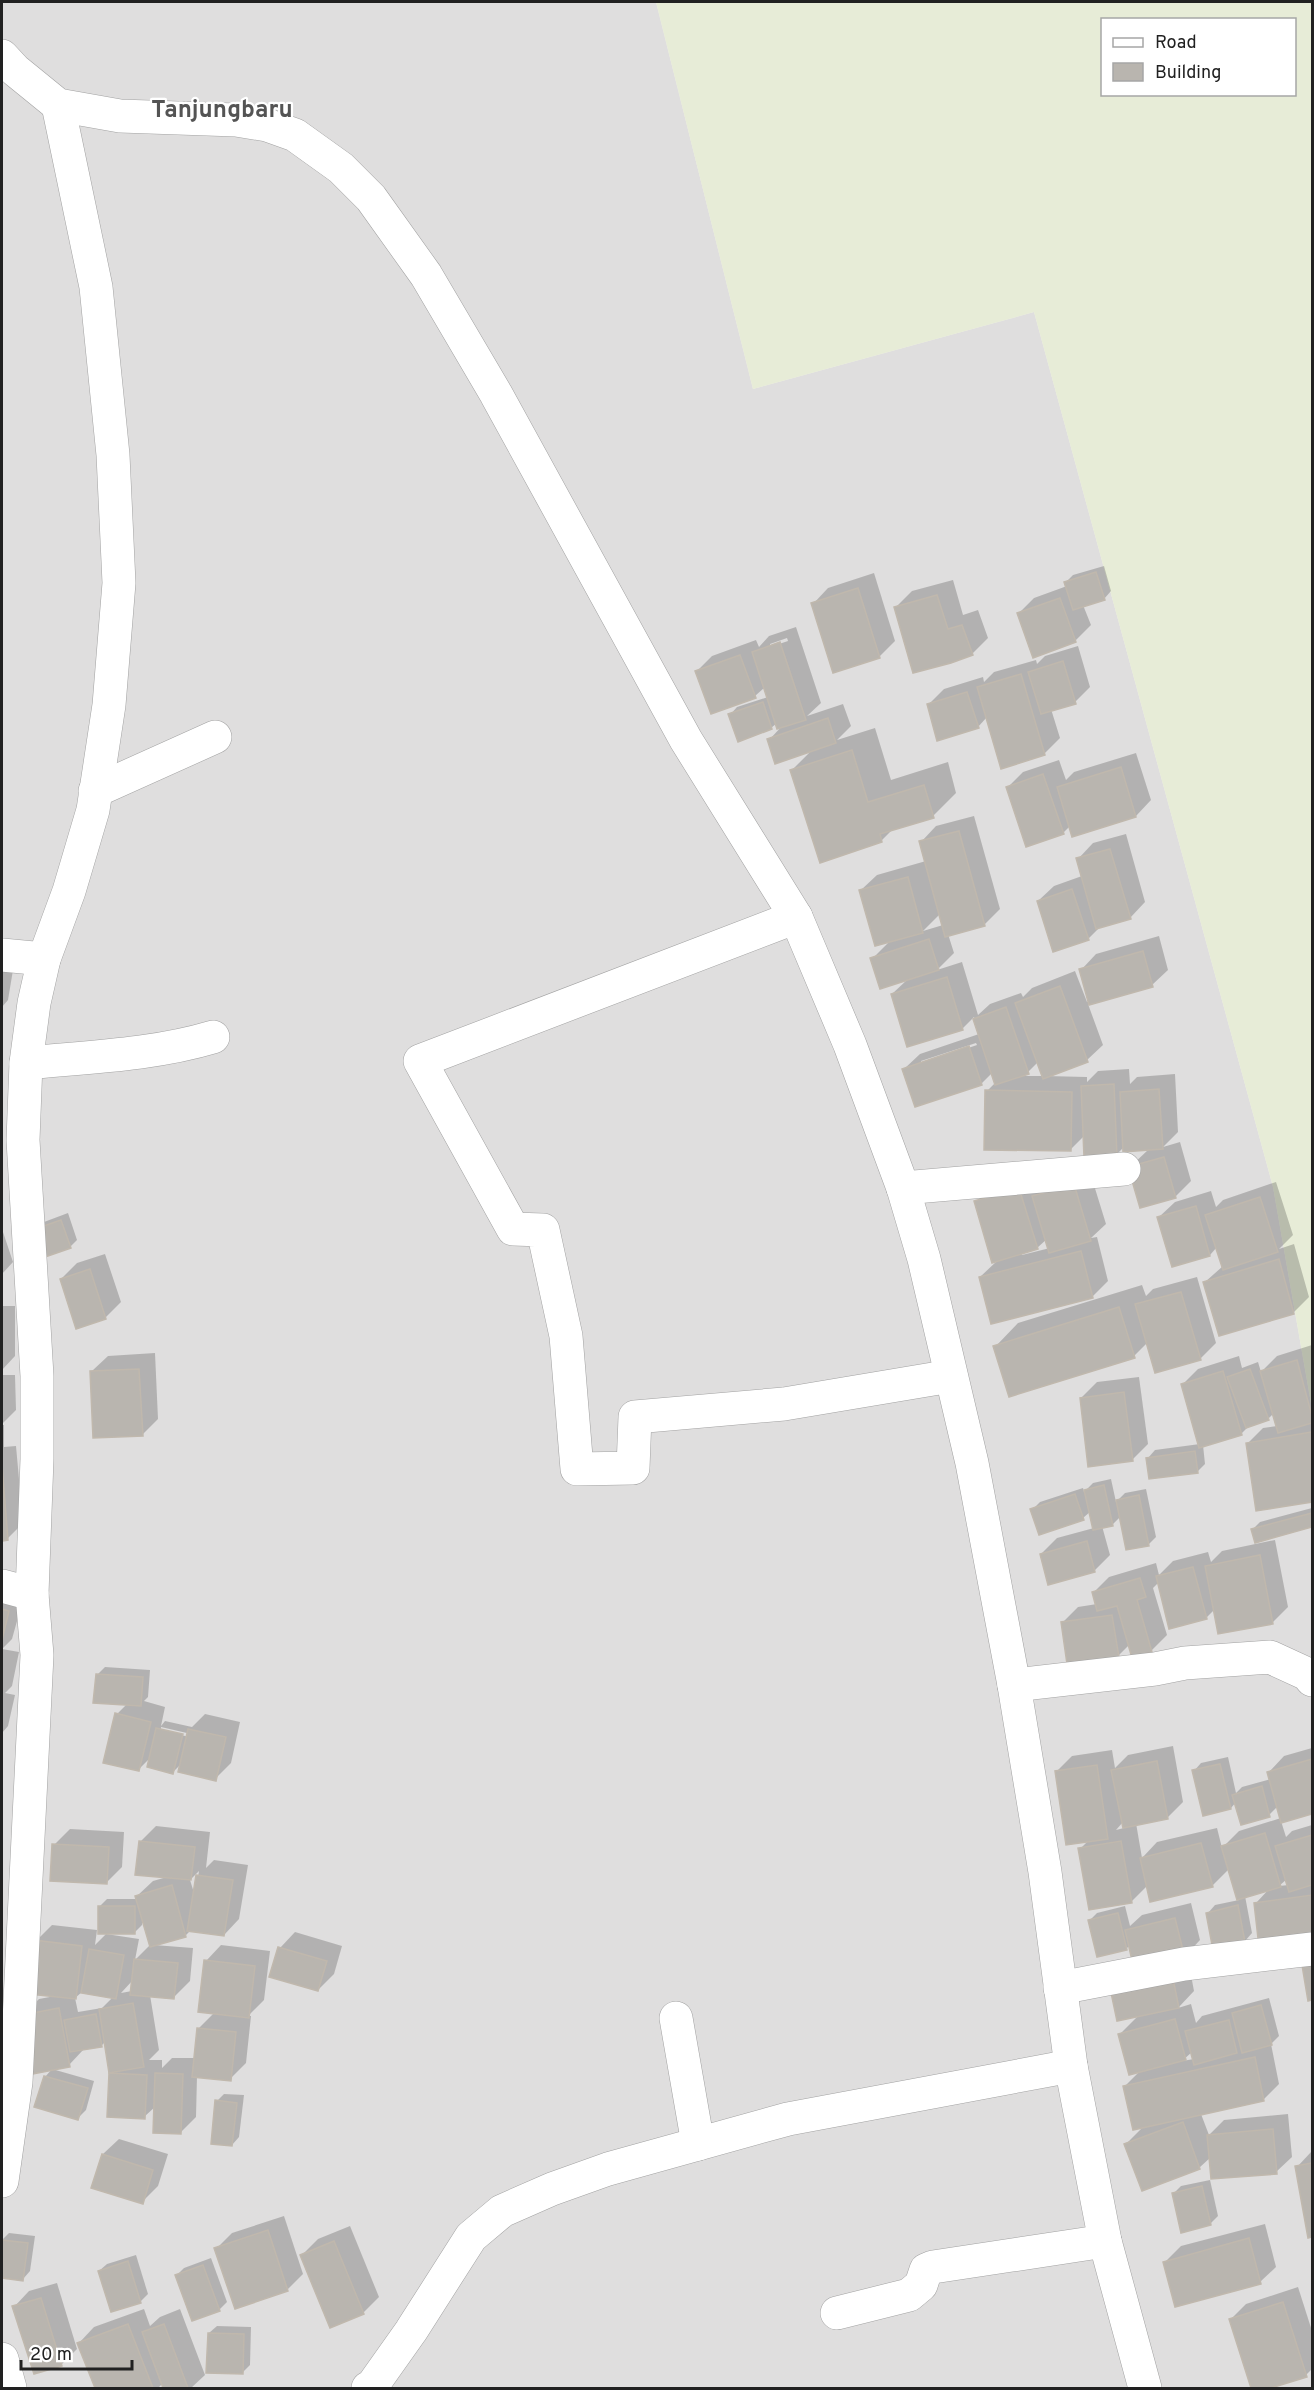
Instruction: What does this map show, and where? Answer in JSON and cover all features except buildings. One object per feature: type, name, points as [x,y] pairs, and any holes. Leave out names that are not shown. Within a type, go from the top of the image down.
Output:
[{"type":"street","points":[[2,56],[15,70],[58,105],[120,116],[236,120],[267,124],[295,135],[341,168],[371,198],[426,275],[496,394],[686,740],[796,917],[850,1045],[903,1188],[924,1259],[972,1463],[1014,1685],[1045,1872],[1071,2066],[1106,2241],[1145,2388]]},
{"type":"street","points":[[2,2181],[16,2082],[10,1995],[37,1655],[17,1590],[37,1459],[38,1376],[23,1140],[26,1063],[34,1003],[44,959],[69,891],[93,810],[108,705],[119,583],[113,455],[96,287],[58,105]]},
{"type":"street","points":[[95,791],[215,737]]},
{"type":"street","points":[[796,917],[420,1061],[513,1229],[543,1230],[566,1336],[577,1469],[633,1468],[635,1417],[784,1404],[951,1376]]},
{"type":"street","points":[[2,955],[44,959]]},
{"type":"street","points":[[26,1063],[135,1053],[189,1044],[213,1037]]},
{"type":"street","points":[[903,1188],[1124,1169]]},
{"type":"street","points":[[1014,1685],[1155,1669],[1185,1663],[1270,1657],[1307,1674],[1312,1680]]},
{"type":"street","points":[[1060,1988],[1184,1964],[1312,1949]]},
{"type":"street","points":[[676,2018],[698,2144]]},
{"type":"street","points":[[368,2388],[411,2331],[471,2237],[502,2211],[552,2189],[608,2169],[788,2120],[1071,2066]]},
{"type":"street","points":[[837,2313],[909,2295],[921,2284],[926,2270],[933,2267],[1106,2241]]},
{"type":"street","points":[[2,2360],[10,2388]]},
{"type":"shaded area","points":[[2,2],[656,2],[753,389],[1034,312],[1273,1187],[1312,1409],[1312,2388],[2,2388]]},
{"type":"green space","points":[[656,2],[1312,2],[1312,1409],[1273,1187],[1034,312],[753,389]]},
{"type":"district","name":"Tanjungbaru","points":[[222,109]]}]
